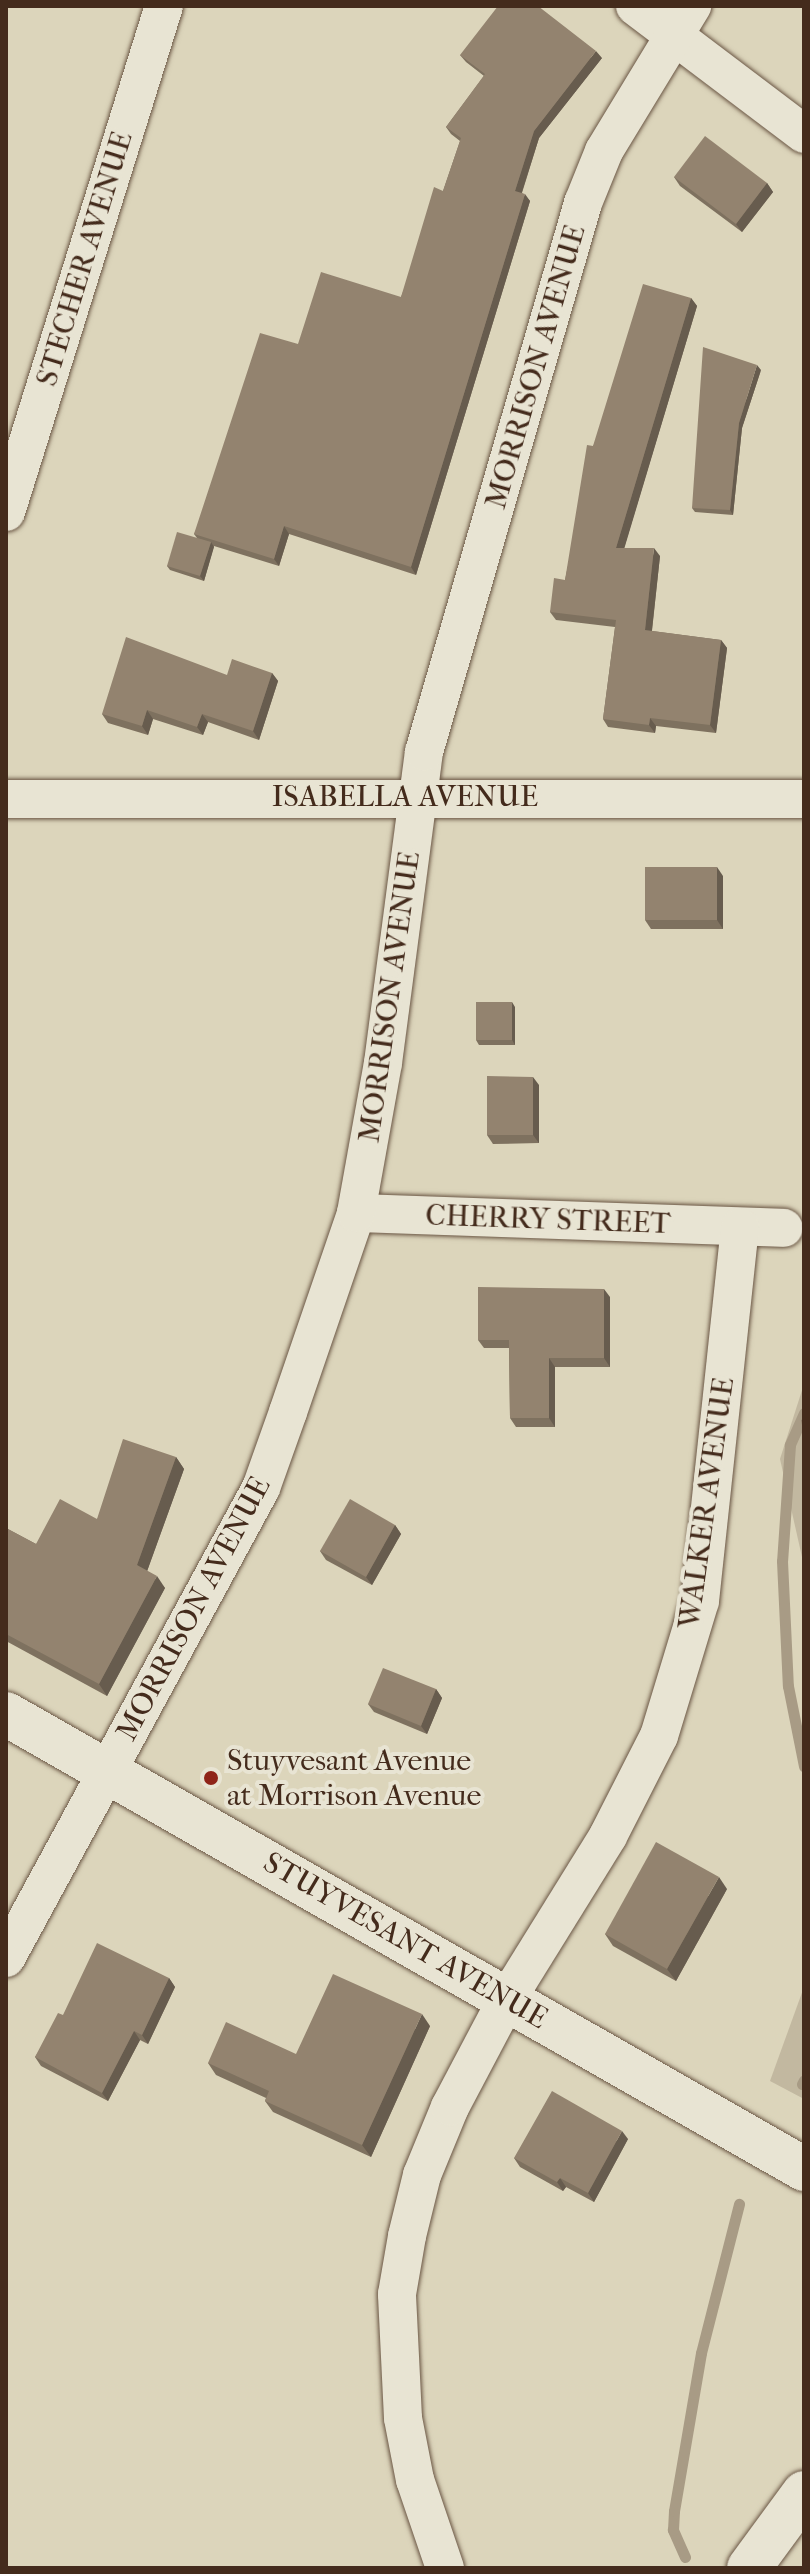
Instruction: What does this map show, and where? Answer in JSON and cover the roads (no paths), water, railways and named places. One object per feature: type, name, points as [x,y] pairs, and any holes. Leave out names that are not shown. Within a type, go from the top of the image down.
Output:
[{"type":"main road","name":"STUYVESANT AVENUE","points":[[6,1714],[804,2169]]},
{"type":"main road","points":[[749,2568],[804,2493]]},
{"type":"street","name":"STECHER AVENUE","points":[[6,512],[164,6]]},
{"type":"street","points":[[635,6],[682,20],[804,134]]},
{"type":"street","name":"MORRISON AVENUE","points":[[6,1958],[261,1488],[356,1213],[383,1063],[424,752],[583,203],[604,151],[682,20]]},
{"type":"street","name":"ISABELLA AVENUE","points":[[6,799],[419,795],[804,799]]},
{"type":"street","name":"CHERRY STREET","points":[[356,1213],[784,1228]]},
{"type":"street","name":"WALKER AVENUE","points":[[445,2568],[415,2480],[403,2418],[397,2294],[422,2175],[450,2107],[507,1999],[632,1792],[659,1736],[700,1601],[740,1227]]},
{"type":"waterway","points":[[804,1413],[790,1445],[782,1561],[788,1686],[804,1766]]},
{"type":"waterway","points":[[802,2084],[804,2080]]},
{"type":"waterway","points":[[685,2557],[673,2530],[674,2511],[701,2353],[739,2204]]},
{"type":"place","name":"Stuyvesant Avenue at Morrison Avenue","points":[[211,1778]]}]
